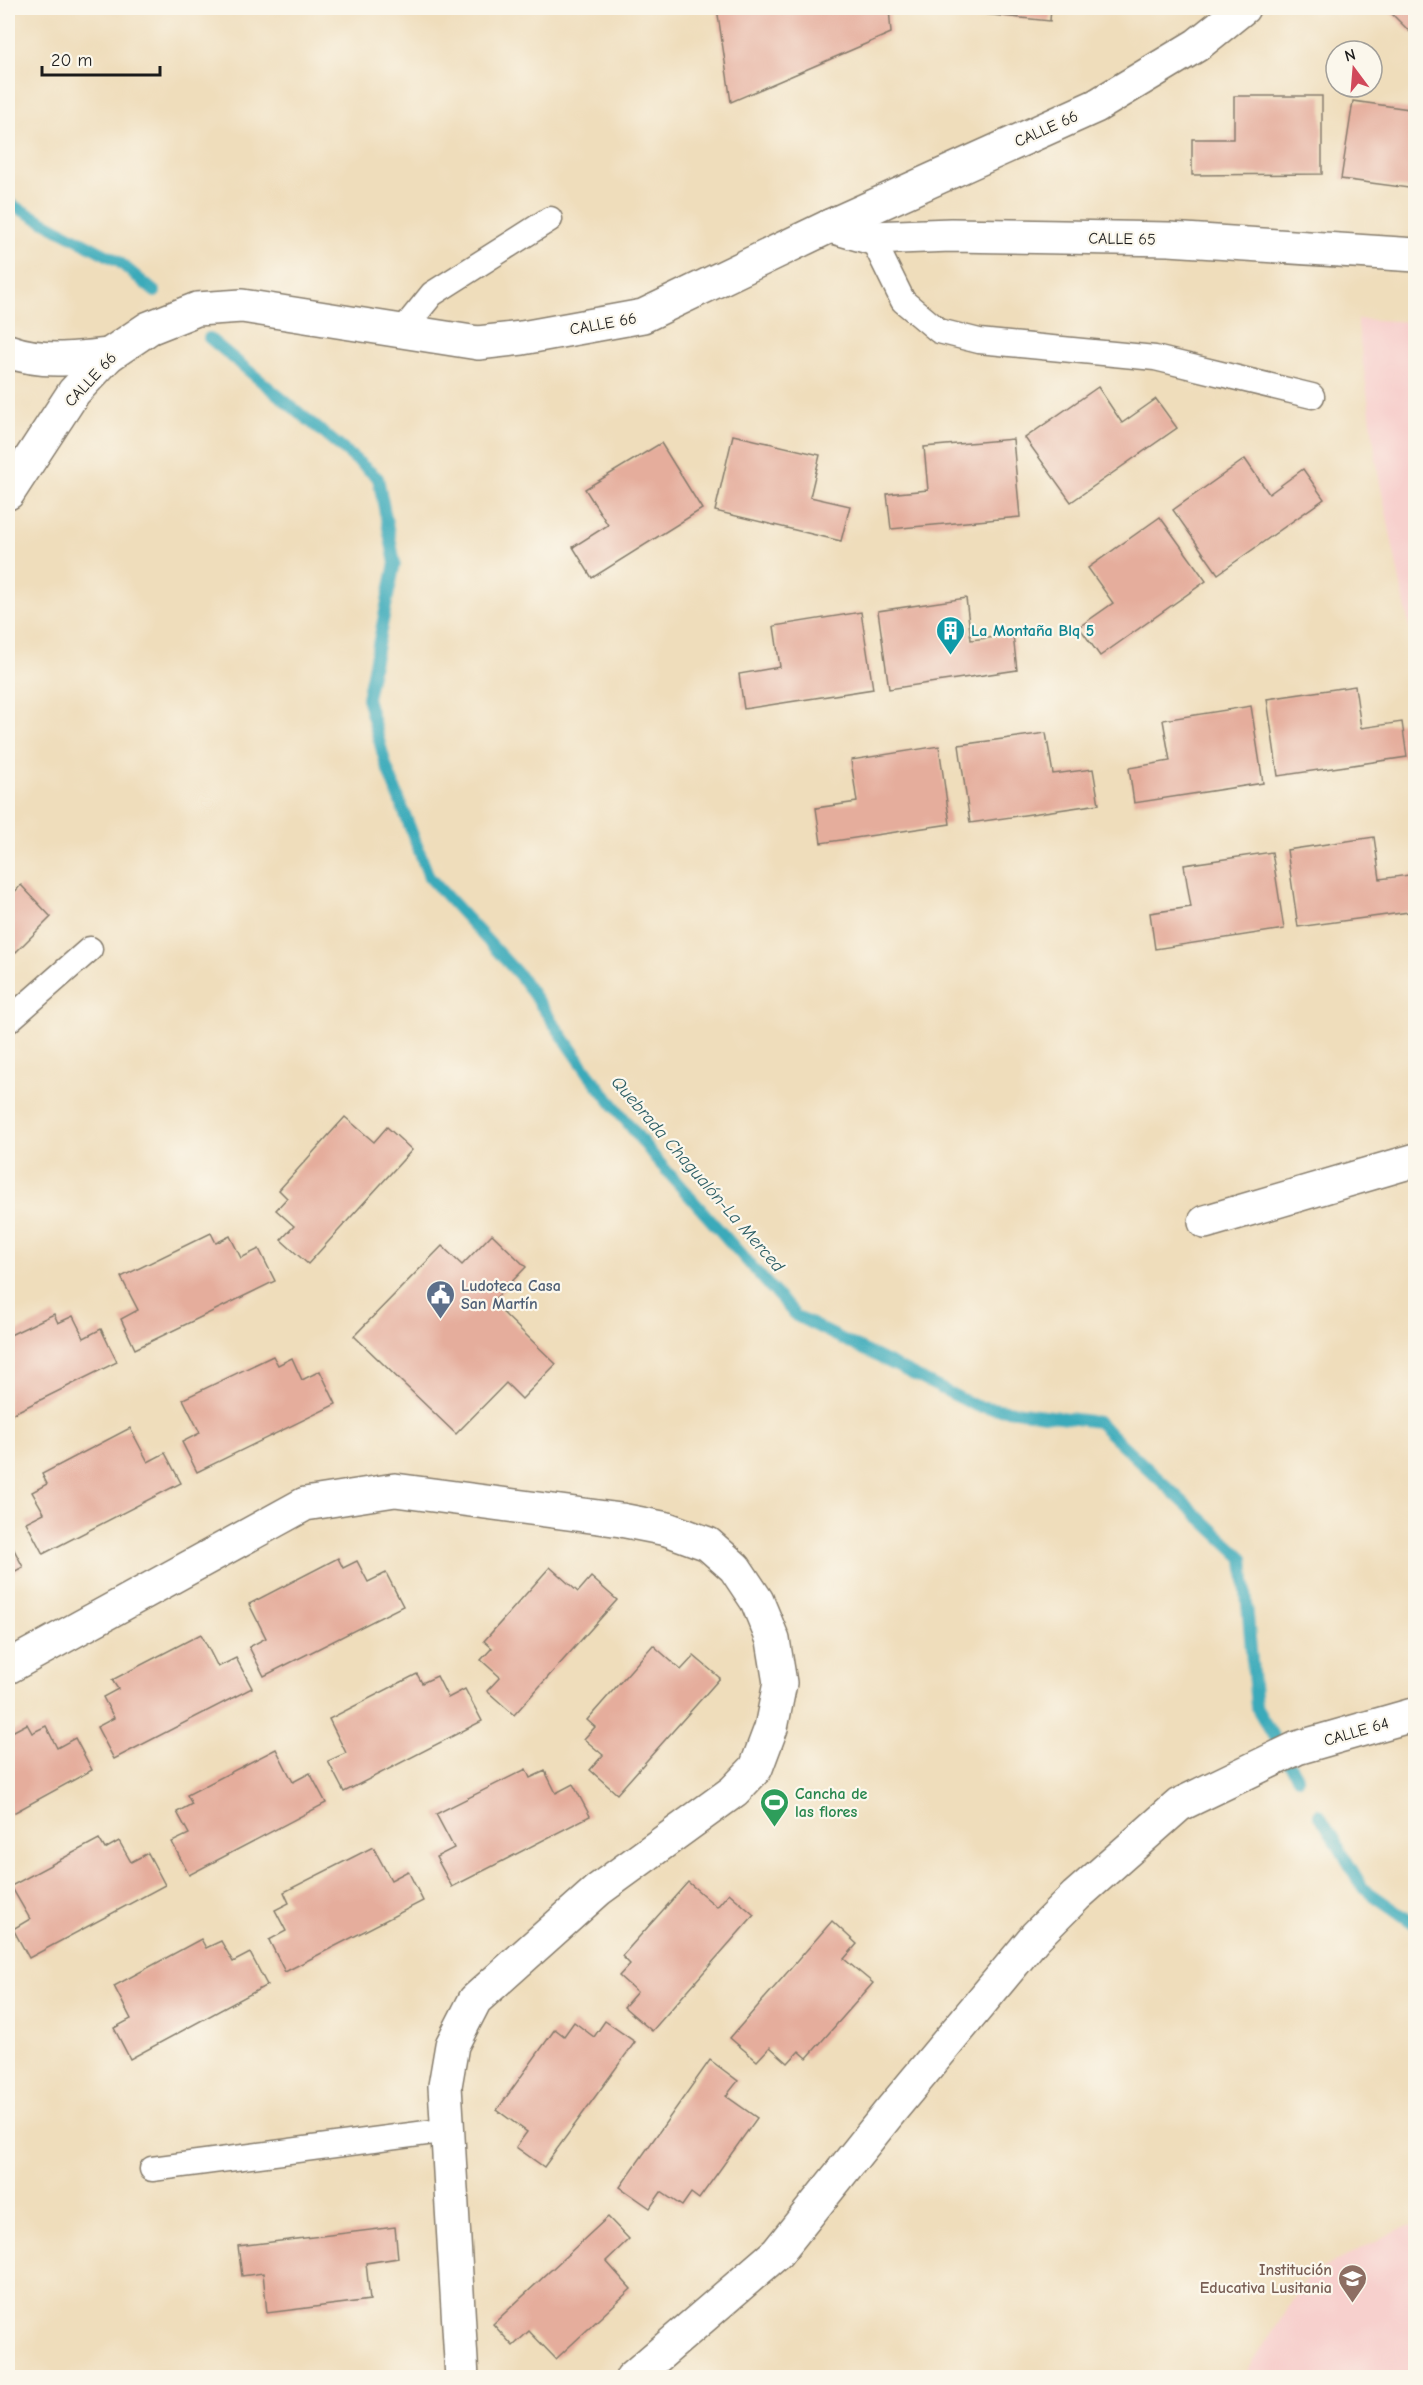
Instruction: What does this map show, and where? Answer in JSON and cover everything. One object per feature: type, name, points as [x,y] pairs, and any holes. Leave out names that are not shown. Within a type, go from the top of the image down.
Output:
[{"type":"street","name":"CALLE 66","points":[[8,493],[74,392],[109,355],[149,328],[197,309],[242,306],[478,342],[522,338],[643,316],[830,226],[1096,106],[1197,45],[1243,8]]},
{"type":"street","name":"CALLE 65","points":[[830,226],[872,238],[951,235],[1169,239],[1416,255]]},
{"type":"street","points":[[8,351],[22,356],[64,360],[109,355]]},
{"type":"street","points":[[1205,1222],[1416,1160]]},
{"type":"street","points":[[8,1667],[305,1504],[395,1490],[621,1520],[668,1529],[708,1544],[735,1568],[757,1601],[773,1640],[780,1683],[771,1728],[756,1768],[734,1791],[598,1890],[475,2000],[452,2045],[445,2086],[462,2378]]},
{"type":"street","name":"CALLE 64","points":[[632,2378],[777,2253],[888,2114],[1036,1936],[1076,1896],[1179,1805],[1297,1748],[1416,1714]]},
{"type":"lane","points":[[402,331],[432,294],[550,219]]},
{"type":"lane","points":[[872,238],[903,301],[939,331],[979,340],[1155,357],[1312,396]]},
{"type":"lane","points":[[8,1021],[90,949]]},
{"type":"lane","points":[[152,2169],[448,2130]]},
{"type":"shaded area","points":[[1357,319],[1415,322],[1415,647],[1378,473]]},
{"type":"shaded area","name":"Institución Educativa Lusitania","points":[[1407,2225],[1415,2226],[1415,2377],[1243,2377],[1309,2275]]},
{"type":"building","points":[[717,8],[889,8],[891,33],[731,102]]},
{"type":"building","points":[[926,8],[1051,8],[1050,21]]},
{"type":"building","points":[[1386,8],[1416,8],[1416,27],[1411,33]]},
{"type":"building","points":[[1234,96],[1322,96],[1322,174],[1192,175],[1192,139],[1234,139]]},
{"type":"building","points":[[1353,101],[1416,110],[1416,189],[1341,179]]},
{"type":"building","points":[[1098,387],[1122,423],[1156,399],[1177,428],[1071,502],[1025,438]]},
{"type":"building","points":[[733,435],[820,455],[810,497],[850,506],[841,541],[715,511]]},
{"type":"building","points":[[1013,439],[1020,517],[891,529],[887,494],[928,490],[924,447]]},
{"type":"building","points":[[661,443],[702,509],[592,578],[573,547],[608,525],[585,489]]},
{"type":"building","points":[[1245,459],[1269,494],[1303,469],[1324,499],[1218,574],[1173,510]]},
{"type":"building","points":[[1160,517],[1206,581],[1100,656],[1079,627],[1113,603],[1088,568]]},
{"type":"building","name":"La Montaña Blq 5","points":[[966,598],[971,640],[1013,635],[1017,670],[889,689],[878,611]]},
{"type":"building","points":[[861,612],[873,689],[744,709],[739,674],[780,667],[774,626]]},
{"type":"building","points":[[1355,686],[1361,728],[1402,722],[1407,757],[1278,776],[1267,699]]},
{"type":"building","points":[[1251,706],[1263,783],[1134,803],[1129,768],[1170,761],[1163,720]]},
{"type":"building","points":[[1046,733],[1053,774],[1093,769],[1099,804],[970,823],[959,745]]},
{"type":"building","points":[[939,746],[950,824],[821,843],[816,808],[857,802],[851,760]]},
{"type":"building","points":[[1374,837],[1380,879],[1416,874],[1416,911],[1298,927],[1287,850]]},
{"type":"building","points":[[1272,852],[1284,929],[1155,949],[1150,913],[1191,907],[1184,865]]},
{"type":"building","points":[[21,885],[51,917],[8,960],[8,899]]},
{"type":"building","points":[[345,1117],[374,1142],[387,1127],[412,1150],[308,1264],[281,1240],[294,1226],[276,1210],[287,1198],[279,1190]]},
{"type":"building","points":[[211,1233],[216,1243],[230,1236],[241,1258],[259,1249],[275,1281],[135,1349],[121,1319],[138,1310],[121,1277]]},
{"type":"building","name":"Ludoteca Casa San Martín","points":[[492,1234],[526,1267],[492,1302],[556,1364],[522,1399],[506,1383],[456,1434],[354,1336],[442,1246],[462,1265]]},
{"type":"building","points":[[54,1314],[58,1323],[73,1316],[84,1338],[101,1329],[117,1362],[8,1416],[8,1336]]},
{"type":"building","points":[[273,1356],[278,1365],[292,1358],[302,1380],[320,1371],[336,1404],[197,1472],[182,1442],[200,1433],[183,1399]]},
{"type":"building","points":[[130,1428],[148,1462],[165,1453],[181,1483],[43,1554],[26,1522],[44,1513],[32,1492],[47,1484],[42,1474]]},
{"type":"building","points":[[8,1538],[23,1567],[8,1575]]},
{"type":"building","points":[[338,1558],[343,1568],[357,1561],[368,1582],[386,1573],[403,1606],[264,1676],[249,1647],[266,1638],[249,1604]]},
{"type":"building","points":[[550,1567],[578,1592],[591,1577],[617,1600],[514,1715],[487,1691],[500,1677],[481,1660],[492,1648],[484,1641]]},
{"type":"building","points":[[201,1634],[218,1667],[236,1658],[252,1688],[114,1759],[97,1727],[114,1718],[103,1697],[118,1689],[112,1680]]},
{"type":"building","points":[[653,1645],[681,1670],[694,1656],[720,1678],[617,1794],[590,1770],[603,1755],[584,1739],[595,1727],[587,1720]]},
{"type":"building","points":[[417,1674],[422,1683],[437,1676],[448,1698],[465,1689],[482,1721],[344,1792],[328,1761],[346,1753],[329,1719]]},
{"type":"building","points":[[27,1724],[32,1733],[46,1726],[57,1748],[75,1738],[92,1770],[8,1816],[8,1734]]},
{"type":"building","points":[[276,1749],[293,1782],[310,1773],[326,1803],[189,1875],[172,1842],[189,1834],[177,1812],[192,1804],[187,1795]]},
{"type":"building","points":[[526,1769],[530,1778],[545,1771],[556,1793],[573,1784],[590,1816],[452,1887],[436,1857],[454,1848],[436,1814]]},
{"type":"building","points":[[99,1839],[105,1849],[119,1841],[131,1862],[148,1853],[165,1885],[29,1958],[13,1929],[30,1919],[11,1886]]},
{"type":"building","points":[[373,1847],[391,1880],[408,1871],[423,1901],[285,1972],[269,1940],[286,1931],[275,1910],[289,1903],[284,1892]]},
{"type":"building","points":[[688,1882],[717,1907],[729,1893],[754,1915],[652,2031],[624,2007],[637,1992],[619,1976],[630,1964],[622,1956]]},
{"type":"building","points":[[832,1921],[857,1944],[844,1959],[873,1983],[807,2058],[799,2051],[788,2063],[770,2047],[757,2061],[730,2038]]},
{"type":"building","points":[[201,1939],[206,1948],[221,1941],[233,1962],[250,1953],[267,1985],[130,2059],[114,2028],[131,2019],[114,1986]]},
{"type":"building","points":[[605,2021],[635,2042],[544,2167],[516,2147],[527,2132],[497,2110],[555,2029],[564,2036],[574,2022],[594,2037]]},
{"type":"building","points":[[710,2060],[738,2081],[726,2096],[757,2118],[699,2199],[691,2193],[682,2206],[661,2192],[650,2208],[620,2187]]},
{"type":"building","points":[[608,2217],[629,2239],[606,2261],[631,2289],[556,2359],[529,2331],[513,2346],[493,2324]]},
{"type":"building","points":[[395,2227],[398,2258],[366,2263],[370,2300],[267,2313],[263,2273],[242,2276],[238,2246]]},
{"type":"waterway","name":"Quebrada Chagualón-La Merced","points":[[8,203],[118,261],[155,292]]},
{"type":"waterway","name":"Quebrada Chagualón-La Merced","points":[[209,338],[378,478],[395,563],[367,698],[386,765],[429,877],[521,977],[589,1074],[657,1160],[796,1316],[976,1406],[1098,1422],[1243,1558],[1256,1707],[1298,1778]]},
{"type":"waterway","name":"Quebrada Chagualón-La Merced","points":[[1319,1814],[1363,1888],[1416,1925]]},
{"type":"place","name":"La Montaña Blq 5","points":[[950,656]]},
{"type":"place","name":"Ludoteca Casa San Martín","points":[[440,1320]]},
{"type":"place","name":"Cancha de las flores","points":[[774,1828]]},
{"type":"place","name":"Institución Educativa Lusitania","points":[[1353,2304]]}]
